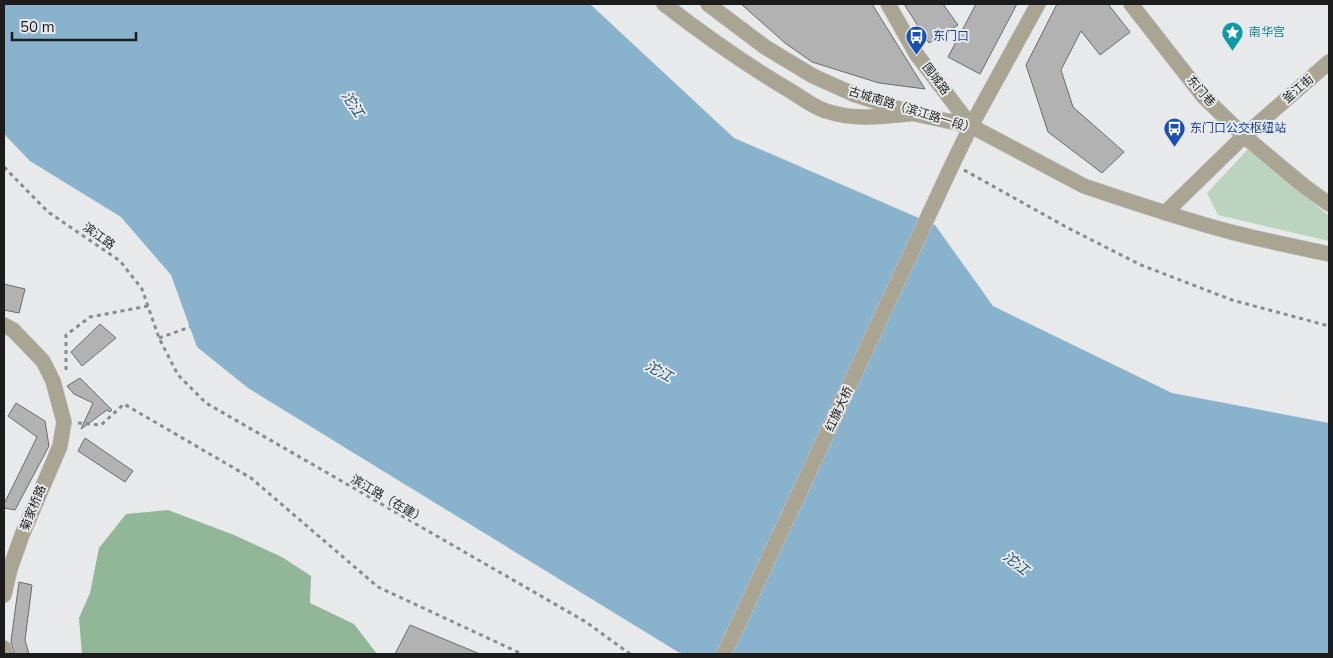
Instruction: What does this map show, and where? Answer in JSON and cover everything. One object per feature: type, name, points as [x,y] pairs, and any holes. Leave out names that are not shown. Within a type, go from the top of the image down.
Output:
[{"type":"street","points":[[664,4],[730,53],[824,110],[846,116],[868,118],[915,114]]},
{"type":"street","name":"围城路","points":[[888,4],[918,55],[971,126]]},
{"type":"street","points":[[971,126],[1038,4]]},
{"type":"street","name":"东门巷","points":[[1131,4],[1203,96],[1244,136],[1304,186],[1329,204]]},
{"type":"street","name":"古城南路（滨江路一段）","points":[[712,5],[765,48],[813,76],[853,94],[915,114],[971,126],[1084,186],[1165,213],[1236,233],[1329,254]]},
{"type":"street","name":"釜江街","points":[[1165,213],[1244,136],[1329,62]]},
{"type":"street","name":"红旗大桥","points":[[724,654],[971,126]]},
{"type":"street","points":[[4,325],[13,330],[42,361],[54,380],[64,422]]},
{"type":"street","name":"菊家桥路","points":[[4,595],[19,543],[60,446],[64,422]]},
{"type":"street","points":[[4,648],[4,654]]},
{"type":"path","points":[[953,163],[1068,228],[1141,265],[1232,300],[1329,326]]},
{"type":"path","name":"滨江路","points":[[4,167],[48,212],[120,261],[142,288],[159,338]]},
{"type":"path","points":[[66,374],[66,334],[90,318],[148,306]]},
{"type":"path","points":[[159,338],[190,327]]},
{"type":"path","name":"滨江路（在建）","points":[[159,338],[178,375],[206,404],[586,622],[630,654]]},
{"type":"path","points":[[64,422],[101,425],[124,404],[251,478],[378,587],[522,654]]},
{"type":"green space","points":[[1249,148],[1329,216],[1329,241],[1218,215],[1207,193]]},
{"type":"green space","points":[[168,510],[234,535],[282,557],[311,576],[310,603],[354,624],[377,654],[82,654],[79,618],[90,593],[99,548],[126,514]]},
{"type":"water","name":"沱江","points":[[4,4],[590,4],[734,138],[935,225],[993,306],[1172,393],[1329,423],[1329,654],[685,654],[678,652],[248,388],[197,347],[171,275],[121,217],[30,161],[4,134]]},
{"type":"building","points":[[741,4],[872,4],[925,89],[879,83],[812,62],[785,43]]},
{"type":"building","points":[[904,4],[943,4],[958,25],[929,43]]},
{"type":"building","points":[[976,4],[1017,4],[980,74],[948,57]]},
{"type":"building","points":[[1057,4],[1108,4],[1130,32],[1100,55],[1081,31],[1061,70],[1073,107],[1124,152],[1102,173],[1048,132],[1026,65]]},
{"type":"building","points":[[4,284],[25,289],[19,313],[4,310]]},
{"type":"building","points":[[100,324],[116,338],[82,366],[71,352]]},
{"type":"building","points":[[80,378],[112,410],[110,412],[107,410],[81,429],[93,403],[74,394],[67,386]]},
{"type":"building","points":[[16,403],[45,421],[49,446],[15,510],[4,508],[4,504],[37,437],[8,416]]},
{"type":"building","points":[[85,438],[133,471],[125,482],[78,451]]},
{"type":"building","points":[[19,582],[32,585],[25,640],[29,654],[14,654],[11,641]]},
{"type":"building","points":[[410,625],[480,654],[395,654]]},
{"type":"place","name":"南华宫","points":[[1233,51]]},
{"type":"place","name":"东门口","points":[[917,55]]},
{"type":"place","name":"东门口公交枢纽站","points":[[1174,147]]}]
